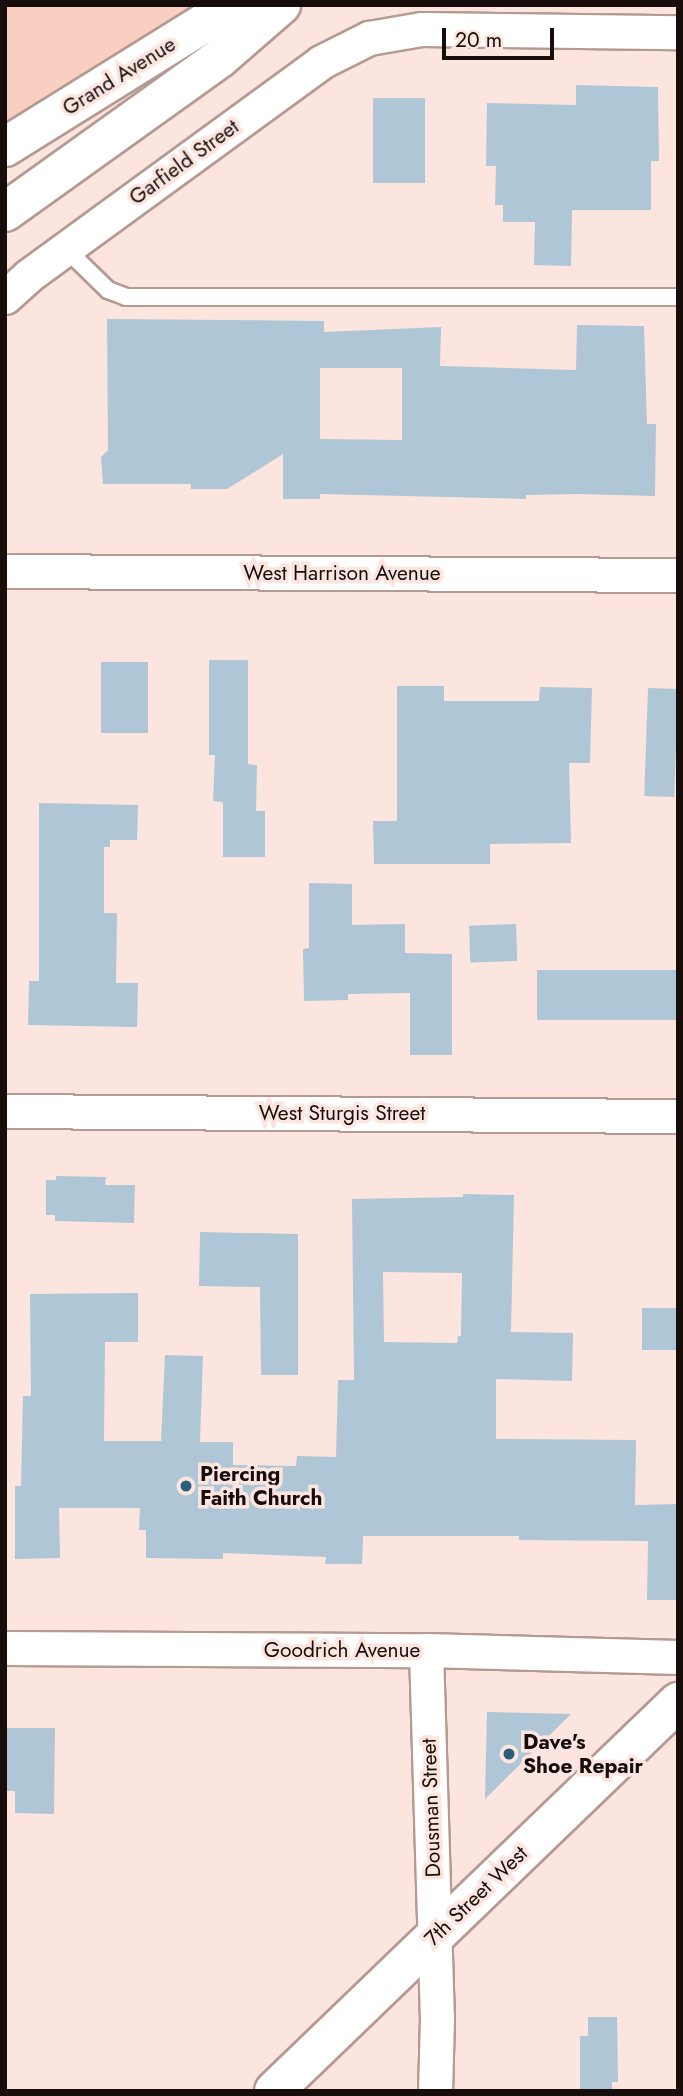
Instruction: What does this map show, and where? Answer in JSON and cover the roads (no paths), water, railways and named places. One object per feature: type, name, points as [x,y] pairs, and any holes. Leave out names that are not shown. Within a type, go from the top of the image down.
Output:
[{"type":"main road","name":"Grand Avenue","points":[[5,147],[233,5]]},
{"type":"main road","points":[[5,212],[220,58],[281,5]]},
{"type":"main road","name":"7th Street West","points":[[274,2091],[678,1702]]},
{"type":"street","name":"Garfield Street","points":[[5,297],[65,249],[321,62],[369,38],[421,29],[678,32]]},
{"type":"street","name":"West Harrison Avenue","points":[[5,572],[678,575]]},
{"type":"street","name":"West Sturgis Street","points":[[5,1111],[678,1116]]},
{"type":"street","name":"Goodrich Avenue","points":[[5,1648],[426,1650],[678,1657]]},
{"type":"street","name":"Dousman Street","points":[[426,1650],[434,1936],[435,2091]]},
{"type":"lane","points":[[65,249],[108,290],[126,297],[678,297]]},
{"type":"place","name":"Piercing Faith Church","points":[[186,1486]]},
{"type":"place","name":"Dave's Shoe Repair","points":[[509,1754]]}]
